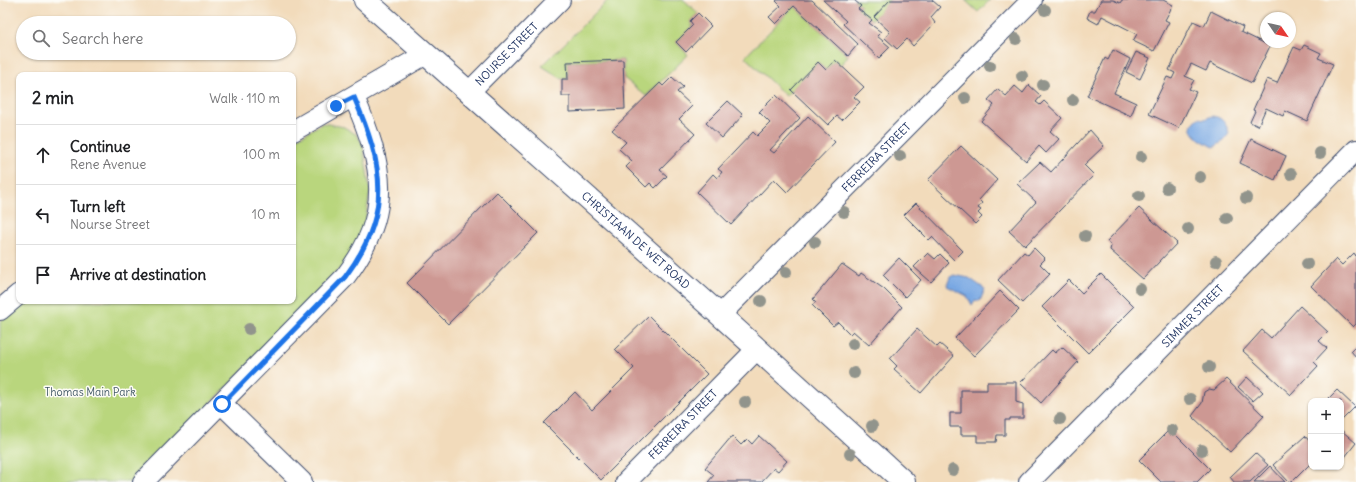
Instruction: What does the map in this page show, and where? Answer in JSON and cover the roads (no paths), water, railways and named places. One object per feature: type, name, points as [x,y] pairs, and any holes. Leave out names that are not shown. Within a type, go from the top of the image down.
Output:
[{"type":"main road","name":"CHRISTIAAN DE WET ROAD","points":[[365,0],[720,315],[904,482]]},
{"type":"street","name":"NOURSE STREET","points":[[470,92],[560,0]]},
{"type":"street","name":"FERREIRA STREET","points":[[720,315],[1032,0]]},
{"type":"street","points":[[296,129],[426,54]]},
{"type":"street","points":[[143,482],[222,404],[345,277],[361,256],[369,241],[377,215],[379,190],[376,159],[372,142],[354,97]]},
{"type":"street","name":"SIMMER STREET","points":[[1030,482],[1356,150]]},
{"type":"street","points":[[0,310],[16,297]]},
{"type":"street","name":"FERREIRA STREET","points":[[626,482],[757,349]]},
{"type":"street","points":[[222,404],[302,482]]},
{"type":"water","points":[[1212,116],[1221,119],[1224,122],[1229,133],[1224,141],[1214,147],[1197,137],[1191,126],[1198,118],[1205,119]]},
{"type":"water","points":[[954,275],[969,278],[985,289],[980,301],[975,300],[972,305],[967,296],[947,286],[950,277]]},
{"type":"park label","name":"Thomas Main Park","points":[[90,392]]}]
